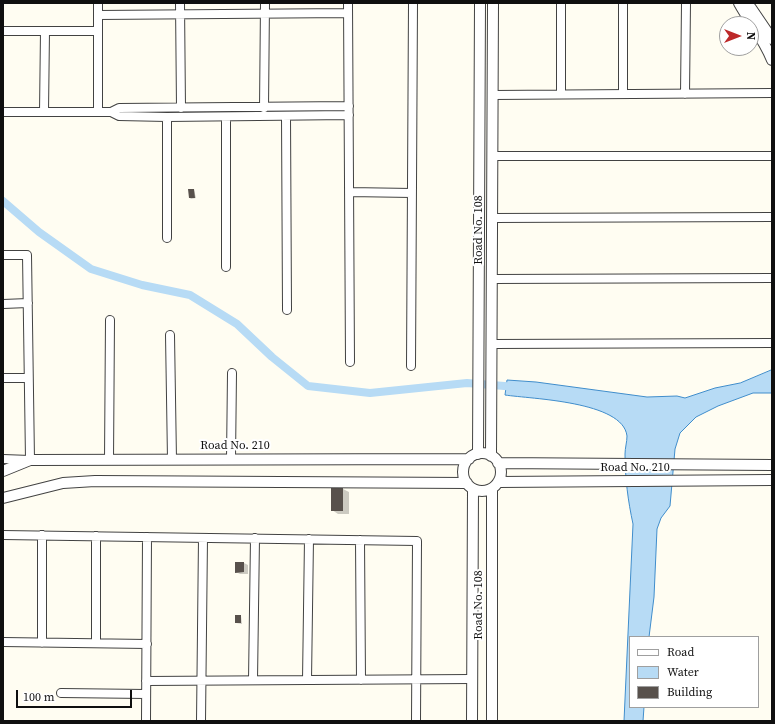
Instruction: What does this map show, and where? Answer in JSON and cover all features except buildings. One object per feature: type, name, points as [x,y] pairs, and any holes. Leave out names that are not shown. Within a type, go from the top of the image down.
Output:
[{"type":"street","points":[[98,3],[98,112]]},
{"type":"street","points":[[180,3],[181,108]]},
{"type":"street","points":[[264,108],[266,3]]},
{"type":"street","points":[[348,3],[350,362]]},
{"type":"street","points":[[411,366],[413,3]]},
{"type":"street","name":"Road No. 108","points":[[478,454],[480,3]]},
{"type":"street","name":"Road No. 108","points":[[493,3],[492,414],[495,460]]},
{"type":"street","points":[[561,3],[562,94]]},
{"type":"street","points":[[623,3],[623,94]]},
{"type":"street","points":[[685,94],[686,3]]},
{"type":"street","points":[[739,3],[747,18],[765,42],[772,60]]},
{"type":"street","points":[[746,3],[760,20],[772,39]]},
{"type":"street","points":[[98,15],[348,13]]},
{"type":"street","points":[[3,31],[98,31]]},
{"type":"street","points":[[44,112],[45,31]]},
{"type":"street","points":[[493,94],[772,93]]},
{"type":"street","points":[[3,112],[111,112],[119,108],[264,108],[349,106]]},
{"type":"street","points":[[111,112],[119,116],[167,117],[349,115]]},
{"type":"street","points":[[286,116],[287,310]]},
{"type":"street","points":[[167,117],[167,238]]},
{"type":"street","points":[[226,117],[226,267]]},
{"type":"street","points":[[493,156],[772,156]]},
{"type":"street","points":[[349,192],[412,193]]},
{"type":"street","points":[[492,218],[772,217]]},
{"type":"street","points":[[3,255],[27,255],[30,460],[3,459]]},
{"type":"street","points":[[492,279],[772,278]]},
{"type":"street","points":[[3,304],[28,303]]},
{"type":"street","points":[[109,460],[110,320]]},
{"type":"street","points":[[170,335],[172,460]]},
{"type":"street","points":[[492,344],[772,343]]},
{"type":"street","points":[[232,373],[232,459]]},
{"type":"street","points":[[3,378],[28,378]]},
{"type":"street","name":"Road No. 210","points":[[3,471],[30,460],[469,459],[478,454],[495,460],[613,465],[772,465]]},
{"type":"street","points":[[469,459],[463,473],[470,486],[472,721]]},
{"type":"street","points":[[495,460],[501,472],[495,485]]},
{"type":"street","name":"Road No. 210","points":[[3,498],[63,482],[95,481],[470,486],[482,491],[495,485],[612,481],[772,480]]},
{"type":"street","name":"Road No. 108","points":[[492,721],[495,485]]},
{"type":"street","points":[[3,535],[416,541],[416,721]]},
{"type":"street","points":[[42,536],[42,643]]},
{"type":"street","points":[[96,536],[96,643]]},
{"type":"street","points":[[146,721],[148,537]]},
{"type":"street","points":[[201,721],[202,538]]},
{"type":"street","points":[[253,680],[255,538]]},
{"type":"street","points":[[307,680],[309,539]]},
{"type":"street","points":[[360,540],[361,680]]},
{"type":"street","points":[[3,642],[147,644]]},
{"type":"street","points":[[146,681],[472,679]]},
{"type":"street","points":[[61,693],[146,694]]},
{"type":"water","points":[[772,370],[772,393],[753,393],[718,406],[696,417],[680,433],[675,449],[670,506],[661,518],[657,529],[654,597],[649,636],[629,636],[629,708],[644,708],[643,721],[624,721],[633,524],[628,498],[626,472],[625,452],[627,436],[622,424],[610,415],[593,409],[574,404],[505,395],[507,380],[536,382],[647,397],[677,396],[685,398],[715,388],[740,383]]},
{"type":"waterway","points":[[3,201],[39,232],[91,269],[142,285],[190,295],[237,324],[272,357],[308,386],[370,393],[467,383],[517,387]]}]
